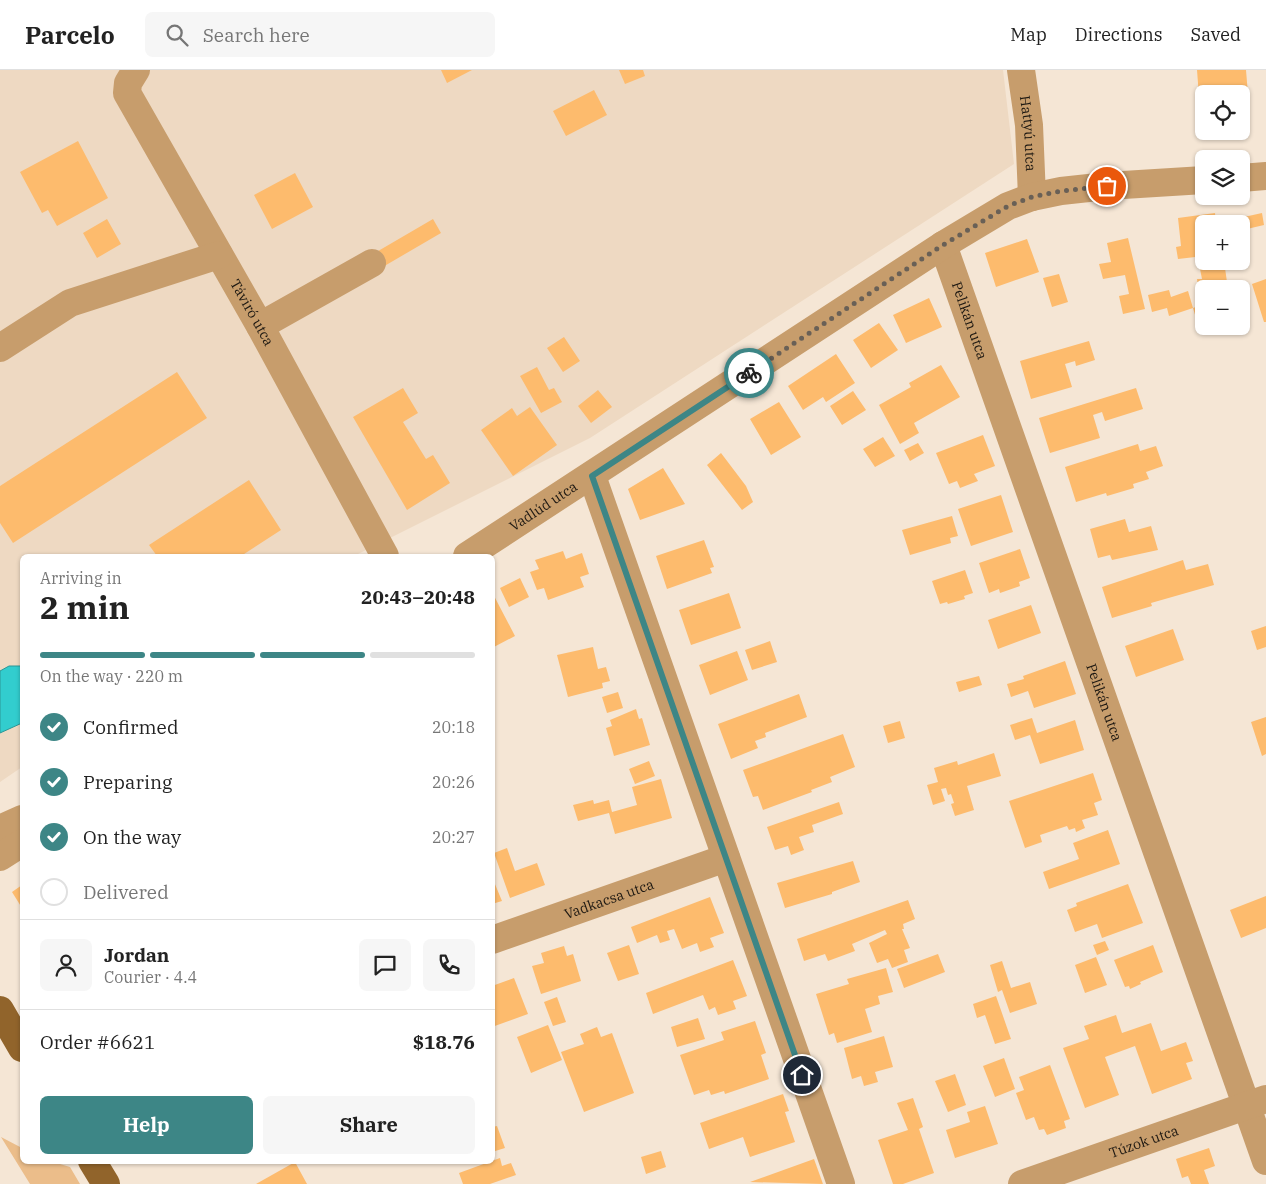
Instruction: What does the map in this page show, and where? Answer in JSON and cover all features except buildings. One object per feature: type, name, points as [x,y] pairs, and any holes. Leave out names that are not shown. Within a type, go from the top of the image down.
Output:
[{"type":"main road","points":[[0,1010],[20,1045]]},
{"type":"main road","points":[[0,1040],[20,1065]]},
{"type":"main road","points":[[94,1164],[106,1184]]},
{"type":"street","name":"Táviró utca","points":[[136,70],[128,83],[127,93],[260,326],[383,554]]},
{"type":"street","name":"Hattyú utca","points":[[1021,70],[1029,125],[1032,197]]},
{"type":"street","points":[[1250,177],[1266,176]]},
{"type":"street","name":"Vadlúd utca","points":[[471,554],[943,245],[1008,206],[1032,197],[1061,191],[1195,181]]},
{"type":"street","name":"Pelikán utca","points":[[943,245],[1256,1102],[1266,1161]]},
{"type":"street","points":[[0,348],[70,303],[219,255]]},
{"type":"street","points":[[260,326],[372,262]]},
{"type":"street","points":[[592,476],[841,1184]]},
{"type":"street","points":[[0,829],[20,820]]},
{"type":"street","points":[[0,857],[20,844]]},
{"type":"street","name":"Vadkacsa utca","points":[[495,939],[726,858]]},
{"type":"street","name":"Túzok utca","points":[[1022,1184],[1256,1102]]},
{"type":"shaded area","points":[[0,70],[1003,70],[1014,164],[590,438],[358,554],[20,554],[20,768],[0,782]]},
{"type":"shaded area","points":[[1,1137],[20,1147],[20,1164],[60,1164],[70,1167],[80,1184],[30,1184]]},
{"type":"water","points":[[9,666],[20,666],[20,724],[0,733],[0,671]]},
{"type":"way so far","points":[[749,373],[943,245],[1008,206],[1032,197],[1061,191],[1107,186]]},
{"type":"route","points":[[749,373],[592,476],[802,1075]]}]
